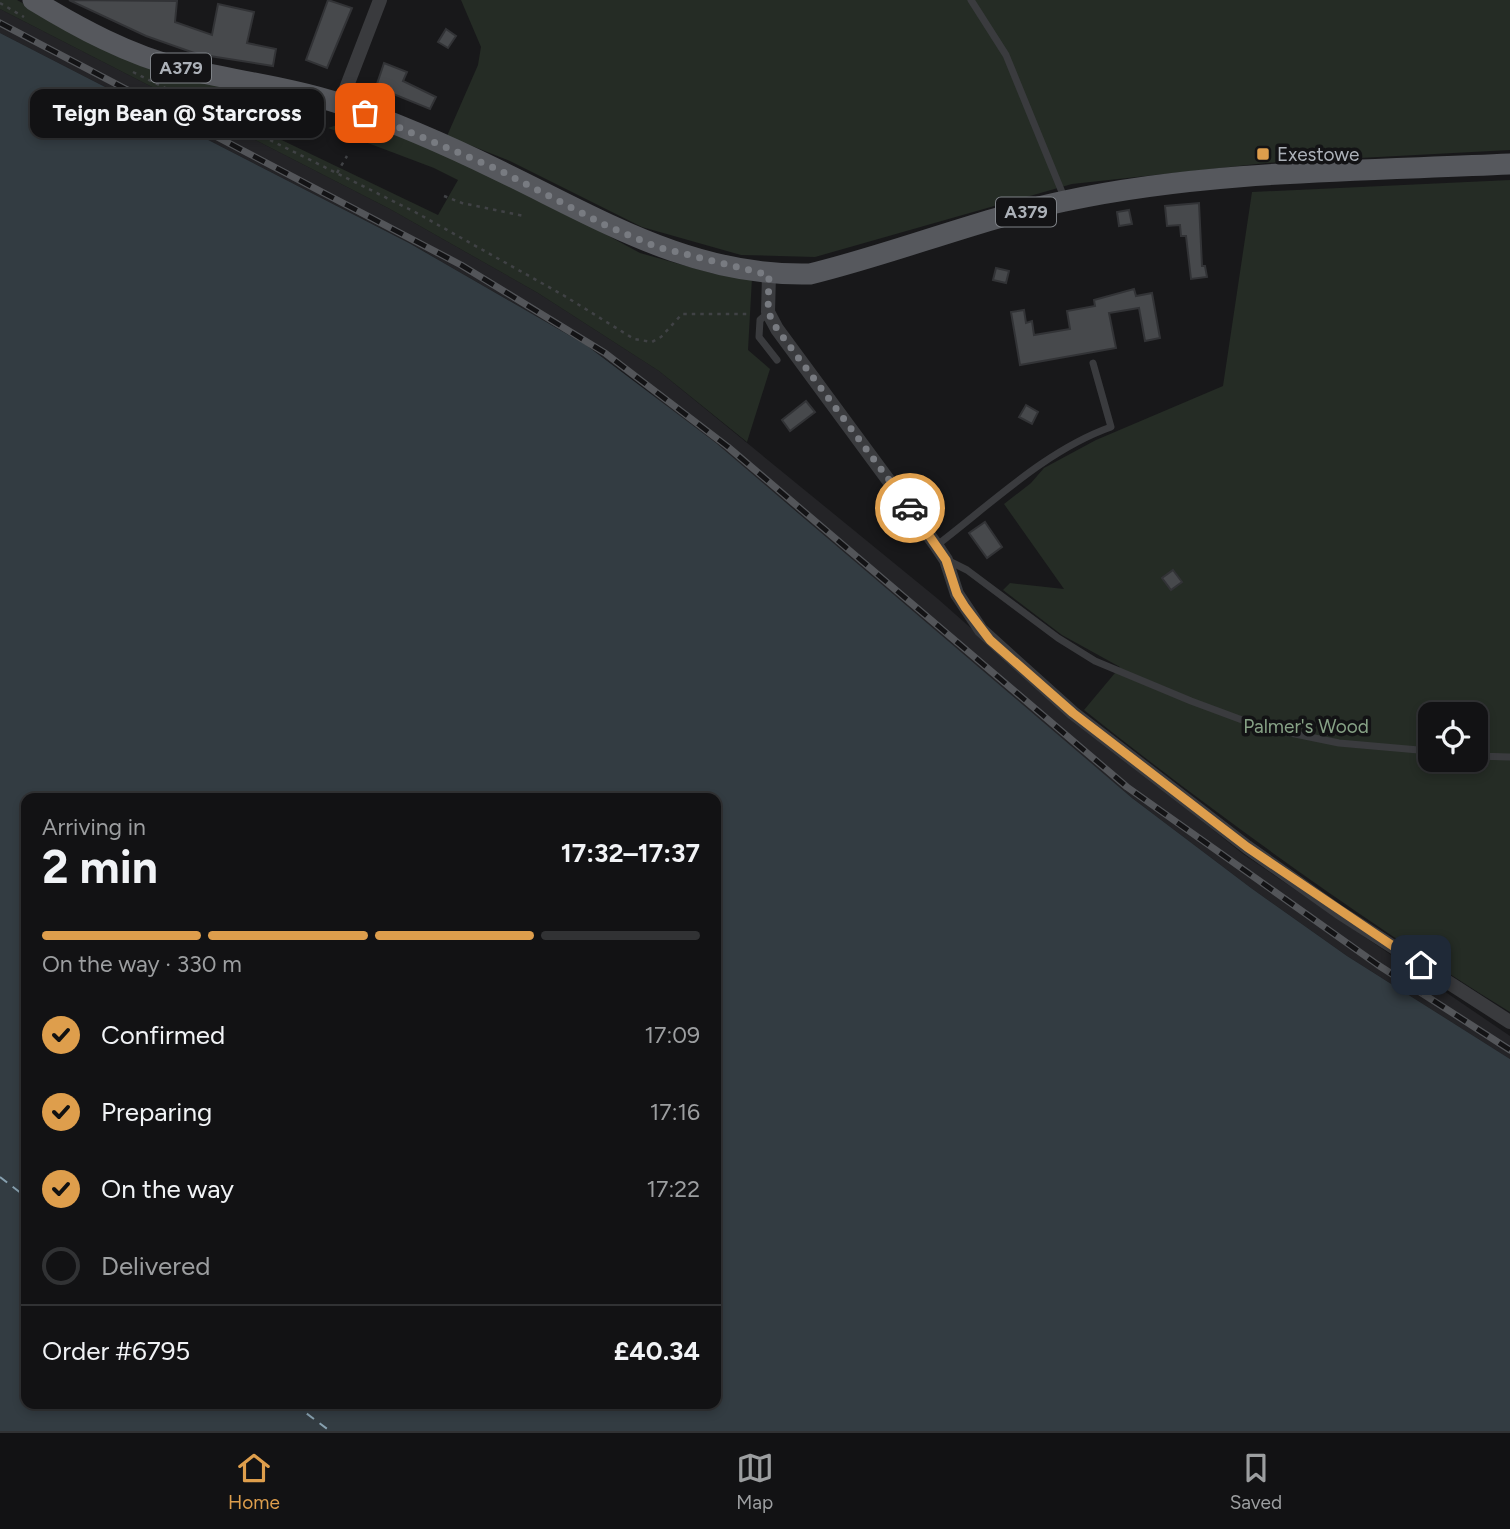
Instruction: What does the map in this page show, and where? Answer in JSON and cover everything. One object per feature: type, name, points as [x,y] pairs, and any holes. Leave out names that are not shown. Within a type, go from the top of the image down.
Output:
[{"type":"main road","name":"A379","points":[[30,9],[64,19],[144,57],[340,104],[497,169],[607,226],[657,247],[769,275],[810,274],[845,266],[1065,201],[1141,189],[1289,175],[1510,164]]},
{"type":"street","points":[[340,104],[380,0]]},
{"type":"street","points":[[769,275],[768,312],[936,545],[946,560],[957,594],[981,630],[1073,713],[1278,869],[1510,1022]]},
{"type":"lane","points":[[971,0],[1006,55],[1065,201]]},
{"type":"lane","points":[[768,312],[760,320],[759,337],[777,360]]},
{"type":"lane","points":[[936,545],[1048,461],[1087,435],[1111,427],[1093,363]]},
{"type":"lane","points":[[946,560],[967,570],[1058,638],[1095,661],[1191,701],[1261,727],[1339,743],[1418,750]]},
{"type":"lane","points":[[1488,756],[1510,757]]},
{"type":"path","points":[[0,3],[30,9]]},
{"type":"path","points":[[121,66],[415,212],[642,342],[661,337],[682,314],[768,312]]},
{"type":"path","points":[[138,122],[158,85]]},
{"type":"path","points":[[337,173],[347,156]]},
{"type":"path","points":[[444,196],[462,203],[524,216]]},
{"type":"shaded area","points":[[0,9],[390,209],[538,293],[659,371],[938,599],[1058,705],[1243,854],[1510,1036],[1510,1059],[1347,956],[1132,798],[951,647],[795,510],[638,383],[586,345],[409,243],[0,33]]},
{"type":"shaded area","points":[[0,33],[409,243],[586,345],[716,443],[1132,798],[1347,956],[1510,1059],[1510,1431],[0,1431]]},
{"type":"green space","points":[[0,0],[17,0],[57,22],[258,94],[262,98],[261,109],[251,106],[246,123],[438,215],[458,180],[434,168],[328,128],[355,119],[491,172],[640,253],[715,274],[752,278],[748,350],[770,369],[747,442],[659,371],[538,293],[390,209],[0,9]]},
{"type":"green space","points":[[461,0],[1510,0],[1510,150],[1266,163],[1072,184],[815,257],[741,255],[642,227],[510,161],[447,136],[478,65],[481,47]]},
{"type":"green space","name":"Palmer's Wood","points":[[1510,180],[1510,1012],[1293,867],[1187,790],[1084,710],[1120,667],[1062,635],[1003,590],[1010,583],[1064,589],[1004,504],[1031,483],[1044,468],[1096,440],[1223,386],[1252,192]]},
{"type":"building","points":[[69,0],[177,1],[175,22],[212,35],[218,4],[254,12],[247,43],[276,49],[273,66],[197,54],[146,36]]},
{"type":"building","points":[[328,0],[352,8],[327,68],[306,60]]},
{"type":"building","points":[[446,29],[456,36],[448,48],[438,42]]},
{"type":"building","points":[[384,63],[407,72],[403,81],[436,97],[430,109],[376,87]]},
{"type":"building","points":[[1199,203],[1202,266],[1205,266],[1207,277],[1191,279],[1186,236],[1181,236],[1180,225],[1167,226],[1165,206]]},
{"type":"building","points":[[1129,210],[1132,224],[1119,226],[1117,212]]},
{"type":"building","points":[[996,268],[1009,271],[1006,283],[993,280]]},
{"type":"building","points":[[1134,289],[1136,296],[1152,293],[1160,338],[1145,341],[1139,308],[1109,313],[1116,348],[1020,365],[1011,312],[1024,310],[1026,323],[1032,321],[1034,335],[1070,329],[1067,311],[1095,306],[1094,300]]},
{"type":"building","points":[[806,401],[815,412],[790,431],[782,420]]},
{"type":"building","points":[[1026,405],[1038,412],[1032,424],[1019,417]]},
{"type":"building","points":[[985,522],[1002,547],[987,558],[969,533]]},
{"type":"building","points":[[1173,570],[1182,582],[1171,590],[1162,578]]},
{"type":"ferry route","points":[[0,1177],[21,1193]]},
{"type":"ferry route","points":[[301,1409],[330,1431]]},
{"type":"railway","points":[[0,23],[461,265],[605,353],[728,447],[1127,787],[1378,965],[1510,1050]]},
{"type":"way so far","points":[[365,113],[497,169],[607,226],[657,247],[716,264],[769,275],[768,312],[777,329],[910,508]]},
{"type":"place","name":"Teign Bean @ Starcross","points":[[365,113]]},
{"type":"place","name":"Exestowe","points":[[1263,154]]},
{"type":"route","points":[[910,508],[946,560],[957,594],[973,620],[990,640],[1073,713],[1247,847],[1339,912],[1421,965]]}]
